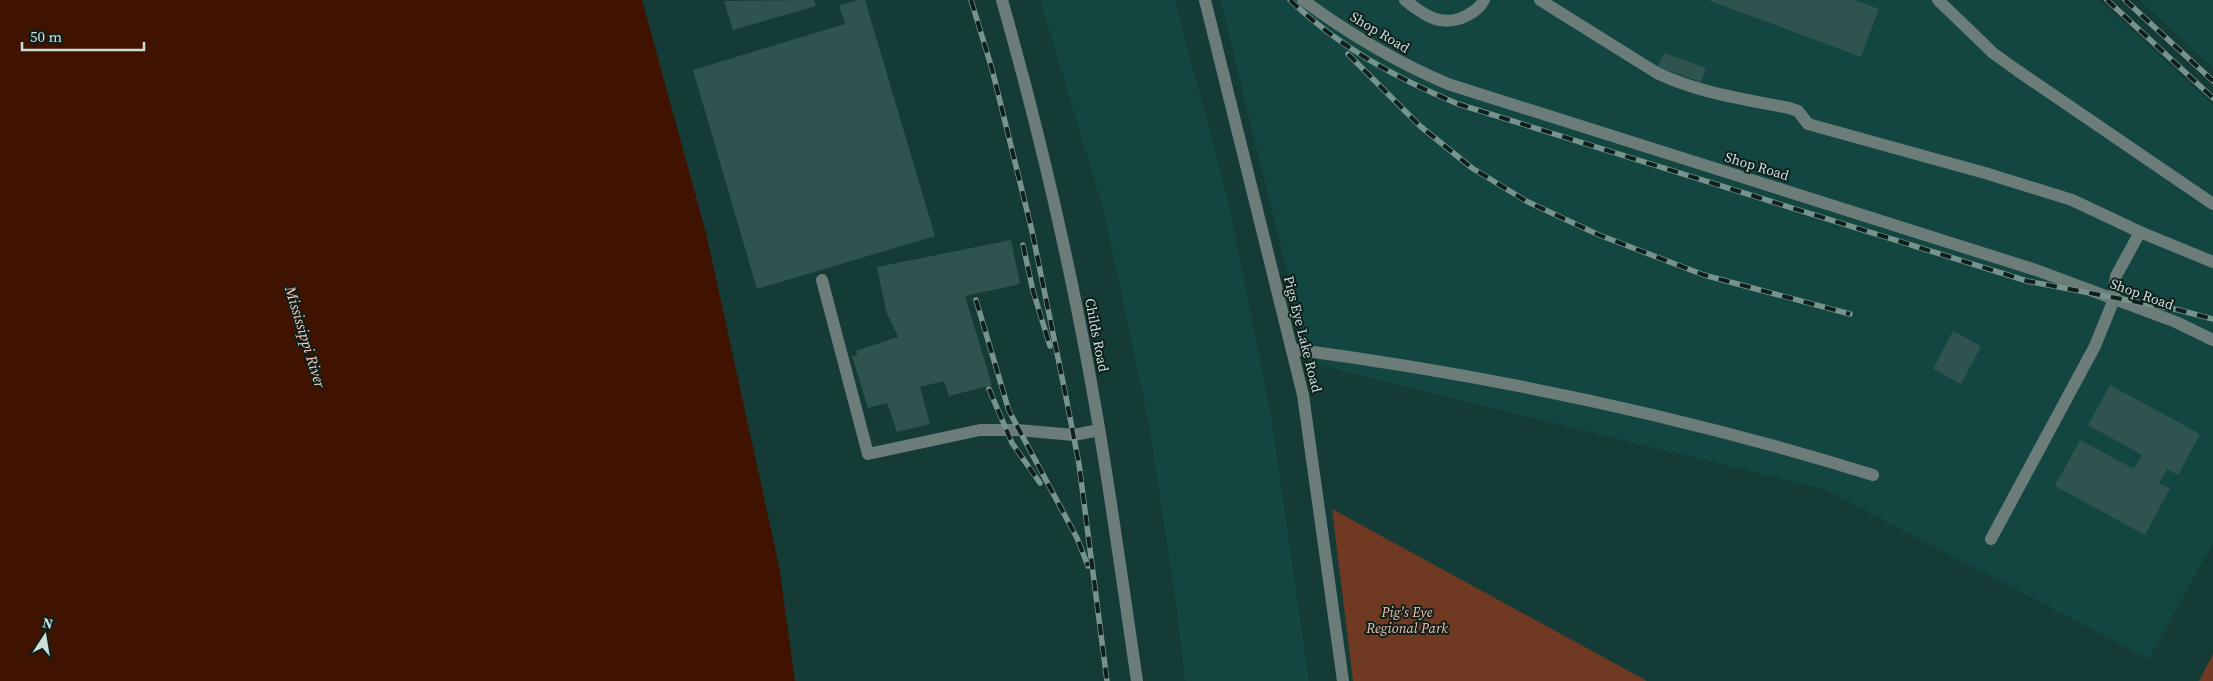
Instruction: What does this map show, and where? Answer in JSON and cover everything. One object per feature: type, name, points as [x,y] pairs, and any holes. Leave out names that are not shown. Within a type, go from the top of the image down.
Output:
[{"type":"street","name":"Childs Road","points":[[1002,0],[1052,194],[1080,322],[1100,430],[1137,681]]},
{"type":"street","name":"Pigs Eye Lake Road","points":[[1205,0],[1303,395],[1344,681]]},
{"type":"street","name":"Shop Road","points":[[1303,0],[1371,46],[1412,68],[1448,84],[2036,270],[2176,322],[2213,340]]},
{"type":"street","points":[[1405,0],[1426,15],[1447,22],[1455,22],[1473,12],[1484,0]]},
{"type":"street","points":[[1540,0],[1673,80],[1711,92],[1789,108],[1798,111],[1808,124],[1985,173],[2072,200],[2140,232],[2213,262]]},
{"type":"street","points":[[1938,0],[1993,52],[2018,71],[2213,204]]},
{"type":"street","points":[[1992,539],[2094,346],[2114,299],[2116,276],[2140,232]]},
{"type":"street","points":[[822,280],[868,454],[980,430],[1018,430],[1074,435],[1100,430]]},
{"type":"street","points":[[1292,349],[1376,360],[1618,407],[1825,460],[1872,474]]},
{"type":"shaded area","points":[[1040,0],[1175,0],[1229,204],[1271,415],[1309,681],[1185,681],[1177,611],[1149,424],[1104,212]]},
{"type":"shaded area","points":[[1220,0],[2099,0],[2213,105],[2213,543],[2149,659],[1826,490],[1310,363]]},
{"type":"shaded area","points":[[2139,0],[2213,0],[2213,68]]},
{"type":"green space","name":"Pig's Eye Regional Park","points":[[1332,509],[1647,681],[1353,681]]},
{"type":"green space","points":[[2213,654],[2213,681],[2199,681]]},
{"type":"water","name":"Mississippi River","points":[[0,0],[642,0],[706,233],[779,566],[795,681],[0,681]]},
{"type":"building","points":[[814,0],[816,6],[733,30],[724,1]]},
{"type":"building","points":[[865,0],[935,236],[757,289],[693,70],[845,24],[839,5]]},
{"type":"building","points":[[1708,0],[1854,0],[1879,9],[1861,57]]},
{"type":"building","points":[[1664,53],[1706,68],[1701,82],[1658,67]]},
{"type":"building","points":[[1011,240],[1020,284],[965,296],[992,385],[949,396],[944,381],[920,387],[930,424],[897,432],[887,403],[868,408],[852,356],[857,355],[856,351],[898,337],[886,311],[877,267]]},
{"type":"building","points":[[1953,331],[1981,346],[1961,384],[1933,369]]},
{"type":"building","points":[[2110,385],[2200,434],[2178,475],[2167,469],[2159,483],[2170,488],[2145,535],[2055,486],[2080,440],[2134,469],[2142,455],[2088,425]]},
{"type":"railway","points":[[971,0],[992,69],[1032,231],[1065,392],[1079,464],[1107,681]]},
{"type":"railway","points":[[1290,0],[1348,47],[1412,83],[1458,104],[2027,281],[2179,310],[2213,319]]},
{"type":"railway","points":[[2107,0],[2213,98]]},
{"type":"railway","points":[[2125,0],[2213,81]]},
{"type":"railway","points":[[1348,54],[1420,126],[1472,168],[1526,201],[1599,235],[1704,275],[1850,314]]},
{"type":"railway","points":[[1023,245],[1033,291],[1050,346]]},
{"type":"railway","points":[[976,300],[1009,411],[1077,538],[1088,566]]},
{"type":"railway","points":[[989,389],[1012,443],[1040,483]]}]
